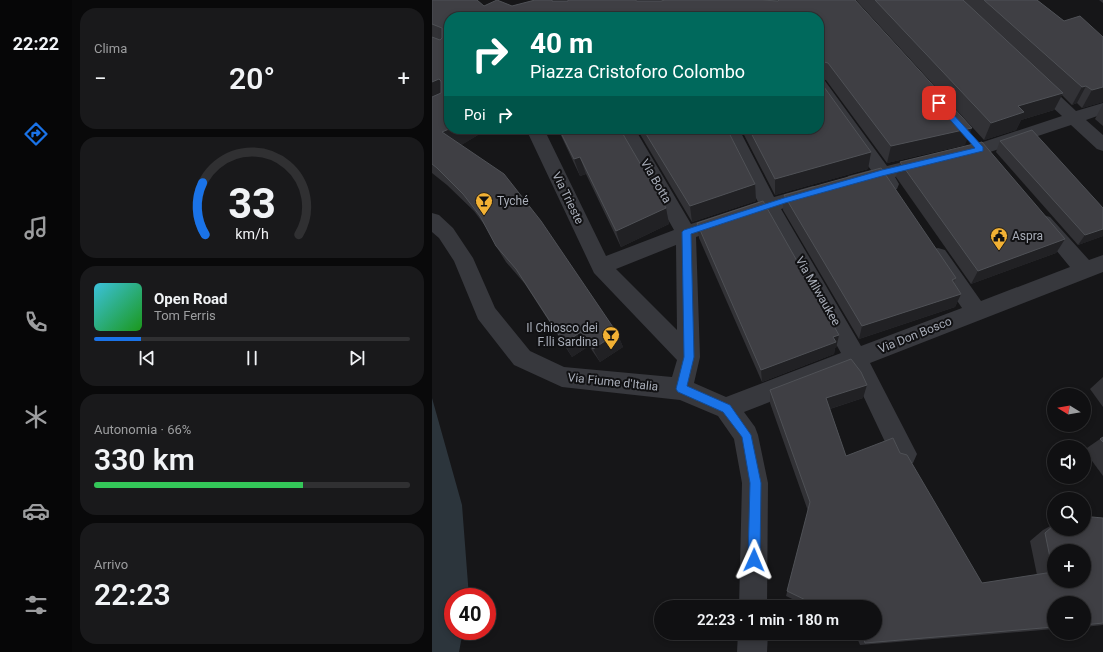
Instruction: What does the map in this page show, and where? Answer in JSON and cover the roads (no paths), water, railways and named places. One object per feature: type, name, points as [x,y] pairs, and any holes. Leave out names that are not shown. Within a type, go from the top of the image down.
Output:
[{"type":"street","points":[[1023,70],[1103,145]]},
{"type":"street","points":[[824,91],[900,199]]},
{"type":"street","points":[[601,267],[686,232],[769,205],[882,173],[981,149],[1103,108]]},
{"type":"street","name":"Via Trieste","points":[[537,134],[601,267],[689,357]]},
{"type":"street","name":"Via Botta","points":[[629,134],[686,232]]},
{"type":"street","name":"Via Milwaukee","points":[[733,134],[769,205],[856,358],[904,454]]},
{"type":"street","points":[[1033,210],[1094,267]]},
{"type":"street","name":"Via Fiume d'Italia","points":[[432,220],[446,233],[463,258],[486,313],[522,358],[562,377],[681,389],[726,408]]},
{"type":"street","points":[[681,389],[689,357],[686,232]]},
{"type":"street","points":[[927,239],[976,311]]},
{"type":"street","name":"Via Don Bosco","points":[[726,408],[1094,267]]},
{"type":"street","points":[[726,408],[746,435],[755,483],[753,600]]},
{"type":"street","points":[[752,640],[752,652]]},
{"type":"place","name":"Tyché","points":[[484,216]]},
{"type":"place","name":"Aspra","points":[[999,251]]},
{"type":"place","name":"Il Chiosco dei F.lli Sardina","points":[[611,350]]}]
